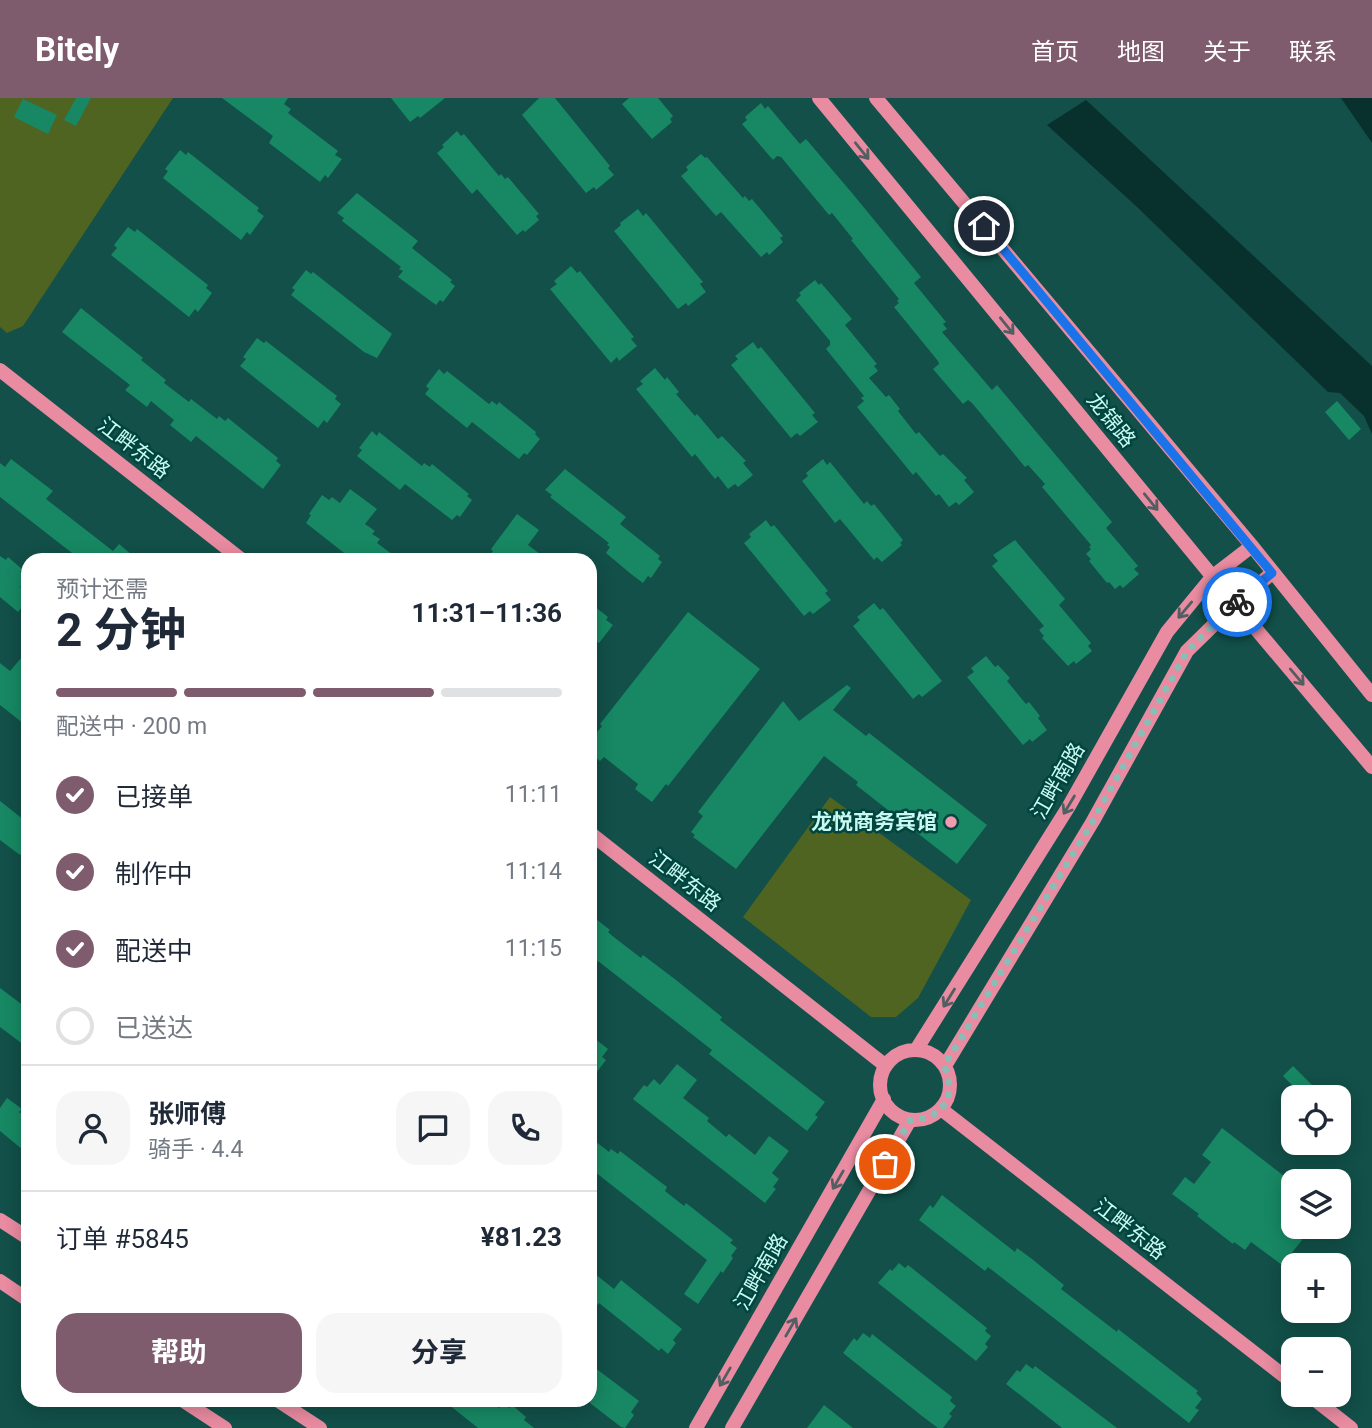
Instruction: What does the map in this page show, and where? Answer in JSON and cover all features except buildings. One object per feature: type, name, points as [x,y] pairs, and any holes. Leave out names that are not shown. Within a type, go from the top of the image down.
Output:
[{"type":"street","name":"龙锦路","points":[[819,98],[1235,604],[1372,766]]},
{"type":"street","name":"龙锦路","points":[[876,98],[1252,546],[1372,695]]},
{"type":"street","name":"江畔东路","points":[[0,370],[233,553]]},
{"type":"street","name":"江畔南路","points":[[916,1051],[1069,806],[1167,632],[1213,576],[1252,546]]},
{"type":"street","points":[[944,1066],[1093,821],[1187,651],[1235,604],[1272,573]]},
{"type":"street","name":"江畔东路","points":[[597,839],[886,1066]]},
{"type":"street","points":[[916,1051],[927,1052],[937,1058],[949,1077],[950,1088],[941,1109],[922,1120],[910,1120],[890,1109],[881,1088],[886,1066],[904,1052],[916,1051]]},
{"type":"street","name":"江畔南路","points":[[696,1428],[884,1099]]},
{"type":"street","name":"江畔东路","points":[[941,1109],[1281,1374]]},
{"type":"street","points":[[732,1428],[910,1120]]},
{"type":"street","points":[[0,1220],[21,1234]]},
{"type":"street","points":[[0,1281],[21,1295]]},
{"type":"street","points":[[193,1407],[225,1428]]},
{"type":"street","points":[[288,1407],[320,1428]]},
{"type":"street","points":[[1324,1407],[1351,1428]]},
{"type":"green space","points":[[0,98],[173,98],[23,326],[7,333],[0,327]]},
{"type":"green space","points":[[830,797],[971,900],[918,998],[896,1017],[871,1017],[743,917]]},
{"type":"water","points":[[1341,98],[1372,98],[1372,143]]},
{"type":"water","points":[[1086,100],[1372,366],[1372,434],[1364,416],[1340,393],[1328,392],[1136,206],[1047,125]]},
{"type":"way so far","points":[[885,1164],[910,1120],[922,1120],[941,1109],[950,1088],[944,1066],[1093,821],[1187,651],[1237,602]]},
{"type":"place","name":"龙悦商务宾馆","points":[[951,822]]},
{"type":"route","points":[[984,226],[1272,573],[1237,602]]}]
